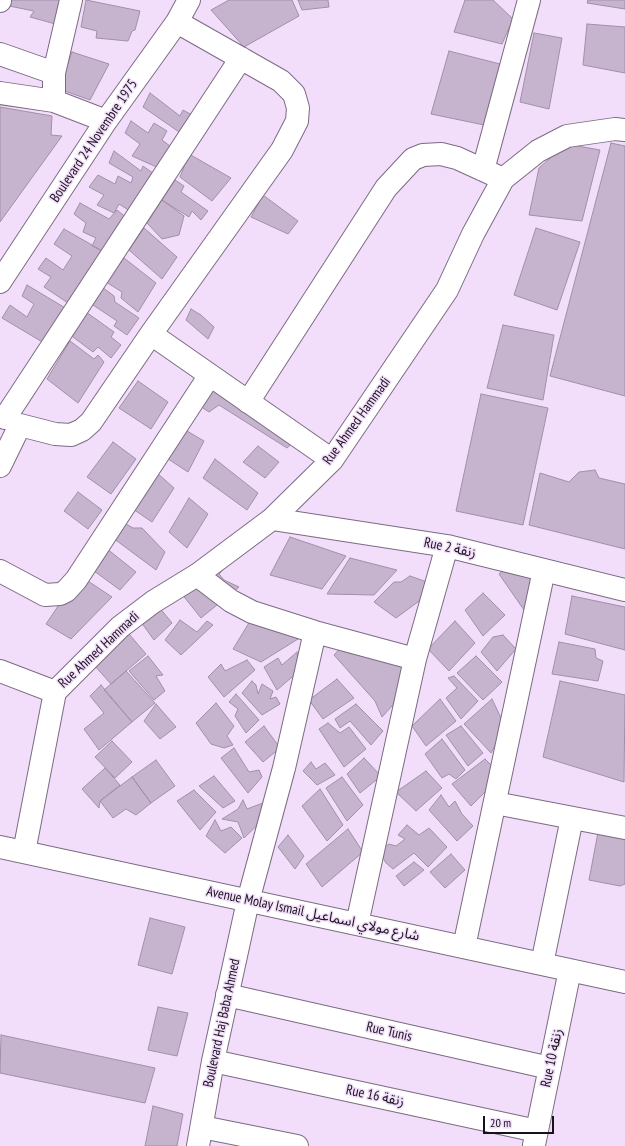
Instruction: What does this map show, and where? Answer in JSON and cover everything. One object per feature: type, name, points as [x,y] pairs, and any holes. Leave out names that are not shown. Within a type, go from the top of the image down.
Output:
[{"type":"street","points":[[54,101],[54,73],[71,0]]},
{"type":"street","name":"Boulevard 24 Novembre 1975","points":[[0,282],[106,121],[177,22],[189,0]]},
{"type":"street","points":[[483,170],[529,0]]},
{"type":"street","points":[[8,420],[55,434],[71,435],[82,430],[91,422],[150,334],[282,150],[296,121],[298,108],[294,94],[281,81],[177,22]]},
{"type":"street","points":[[0,54],[54,73]]},
{"type":"street","points":[[0,466],[8,420],[241,58]]},
{"type":"street","points":[[0,93],[54,101],[106,121]]},
{"type":"street","name":"Rue Ahmed Hammadi","points":[[0,671],[55,692],[120,627],[153,602],[197,575],[272,519],[332,460],[447,290],[473,234],[503,179],[538,151],[567,136],[615,129],[625,130]]},
{"type":"street","points":[[248,402],[386,188],[401,170],[413,159],[423,155],[441,154],[457,158],[503,179]]},
{"type":"street","points":[[150,334],[332,460]]},
{"type":"street","points":[[0,571],[45,595],[60,594],[66,591],[76,580],[210,375]]},
{"type":"street","name":"Rue 2 زنقة","points":[[272,519],[447,546],[625,590]]},
{"type":"street","points":[[357,924],[415,659],[447,546]]},
{"type":"street","points":[[464,947],[544,570]]},
{"type":"street","points":[[197,575],[231,601],[252,612],[315,632],[415,659]]},
{"type":"street","name":"Boulevard Haj Baba Ahmed","points":[[200,1137],[213,1061],[248,901],[284,768],[315,632]]},
{"type":"street","points":[[24,852],[55,692]]},
{"type":"street","points":[[495,803],[625,827]]},
{"type":"street","points":[[542,964],[572,818]]},
{"type":"street","name":"Avenue Molay Ismail شارع مولاي اسماعيل","points":[[0,847],[625,982]]},
{"type":"street","name":"Rue 10 زنقة","points":[[535,1139],[570,970]]},
{"type":"street","name":"Rue Tunis","points":[[227,995],[550,1068]]},
{"type":"street","name":"Rue 16 زنقة","points":[[213,1061],[535,1139]]},
{"type":"street","points":[[200,1137],[297,1146]]},
{"type":"building","points":[[10,0],[61,0],[59,25],[30,17],[34,11],[9,6]]},
{"type":"building","points":[[86,0],[140,11],[135,30],[132,31],[128,41],[96,38],[97,31],[81,27]]},
{"type":"building","points":[[229,0],[292,0],[299,16],[244,47],[211,10]]},
{"type":"building","points":[[298,0],[328,0],[329,7],[302,10]]},
{"type":"building","points":[[465,0],[493,0],[513,19],[502,44],[454,32]]},
{"type":"building","points":[[588,0],[625,0],[625,9],[587,3]]},
{"type":"building","points":[[587,24],[625,27],[625,73],[583,65]]},
{"type":"building","points":[[534,33],[562,38],[549,109],[520,102]]},
{"type":"building","points":[[449,51],[504,65],[489,126],[431,114]]},
{"type":"building","points":[[72,52],[109,64],[90,100],[59,89]]},
{"type":"building","points":[[150,93],[180,116],[183,110],[194,116],[182,134],[143,107]]},
{"type":"building","points":[[0,107],[52,116],[51,135],[62,136],[0,222]]},
{"type":"building","points":[[131,121],[148,133],[154,123],[167,131],[162,140],[174,149],[161,169],[132,156],[140,144],[125,133]]},
{"type":"building","points":[[611,143],[625,146],[625,396],[550,376]]},
{"type":"building","points":[[566,144],[600,150],[582,221],[529,215],[539,168]]},
{"type":"building","points":[[114,151],[141,171],[143,166],[157,176],[130,211],[119,204],[114,213],[97,205],[104,195],[89,187],[98,175],[115,184],[118,176],[131,183],[133,177],[109,163]]},
{"type":"building","points":[[189,154],[231,178],[212,201],[180,177]]},
{"type":"building","points":[[175,180],[184,186],[181,192],[208,211],[201,220],[192,211],[189,217],[162,200]]},
{"type":"building","points":[[263,195],[298,221],[288,234],[251,217]]},
{"type":"building","points":[[162,200],[184,216],[179,235],[162,239],[147,223]]},
{"type":"building","points":[[80,203],[109,219],[117,210],[128,219],[106,253],[92,246],[96,238],[83,232],[86,223],[74,214]]},
{"type":"building","points":[[144,228],[177,257],[162,279],[129,250]]},
{"type":"building","points":[[536,228],[580,242],[557,310],[514,295]]},
{"type":"building","points":[[64,229],[106,253],[71,305],[44,287],[51,277],[38,269],[46,258],[63,270],[72,256],[54,244]]},
{"type":"building","points":[[124,258],[156,283],[138,312],[121,298],[122,292],[106,282]]},
{"type":"building","points":[[27,285],[67,309],[44,343],[2,318],[10,305],[27,317],[34,304],[22,296]]},
{"type":"building","points":[[102,287],[114,296],[115,302],[139,318],[127,335],[114,326],[117,321],[90,303]]},
{"type":"building","points":[[191,309],[201,315],[214,327],[208,339],[186,320]]},
{"type":"building","points":[[86,312],[114,332],[111,337],[121,345],[111,358],[98,347],[93,352],[69,334]]},
{"type":"building","points":[[503,325],[554,335],[543,400],[487,388]]},
{"type":"building","points":[[70,341],[94,359],[98,355],[104,362],[78,403],[47,379]]},
{"type":"building","points":[[138,381],[168,402],[151,429],[119,408]]},
{"type":"building","points":[[214,385],[295,441],[287,448],[219,405],[209,412],[197,404]]},
{"type":"building","points":[[481,394],[548,408],[523,525],[456,511]]},
{"type":"building","points":[[182,428],[204,441],[188,472],[165,457]]},
{"type":"building","points":[[113,442],[136,459],[111,494],[87,477]]},
{"type":"building","points":[[258,446],[279,462],[265,478],[243,462]]},
{"type":"building","points":[[215,459],[258,493],[247,510],[203,478]]},
{"type":"building","points":[[595,470],[599,478],[625,484],[625,549],[529,525],[540,473],[569,482],[579,472]]},
{"type":"building","points":[[156,472],[174,488],[152,522],[130,507]]},
{"type":"building","points":[[78,492],[102,510],[88,529],[64,511]]},
{"type":"building","points":[[189,498],[208,514],[187,548],[169,532]]},
{"type":"building","points":[[121,521],[133,528],[142,528],[165,552],[156,570],[113,538]]},
{"type":"building","points":[[290,537],[346,556],[322,589],[270,575]]},
{"type":"building","points":[[106,548],[136,572],[120,590],[90,568]]},
{"type":"building","points":[[518,556],[544,562],[524,610],[499,574]]},
{"type":"building","points":[[350,558],[397,570],[374,595],[327,594]]},
{"type":"building","points":[[220,563],[222,571],[219,574],[224,580],[239,587],[201,618],[173,583]]},
{"type":"building","points":[[79,575],[112,597],[71,639],[46,624]]},
{"type":"building","points":[[410,576],[427,582],[426,596],[396,618],[374,602],[394,582],[401,582]]},
{"type":"building","points":[[483,593],[505,615],[483,636],[465,610]]},
{"type":"building","points":[[572,596],[625,607],[625,650],[565,634]]},
{"type":"building","points":[[159,607],[172,623],[154,640],[141,622]]},
{"type":"building","points":[[252,618],[274,625],[298,639],[261,662],[233,649]]},
{"type":"building","points":[[180,620],[197,632],[207,621],[213,625],[181,655],[165,640]]},
{"type":"building","points":[[455,621],[475,643],[449,671],[428,649]]},
{"type":"building","points":[[129,634],[146,654],[111,684],[94,665]]},
{"type":"building","points":[[503,635],[516,649],[497,671],[481,652],[493,637]]},
{"type":"building","points":[[559,642],[595,649],[596,658],[603,661],[598,681],[552,674]]},
{"type":"building","points":[[344,644],[394,658],[408,673],[401,696],[382,717],[375,701],[334,655]]},
{"type":"building","points":[[297,652],[299,671],[277,690],[264,667],[278,658],[282,665]]},
{"type":"building","points":[[148,656],[163,675],[156,676],[165,691],[154,700],[129,671]]},
{"type":"building","points":[[476,656],[502,682],[483,700],[457,673]]},
{"type":"building","points":[[247,660],[255,670],[224,697],[208,677],[221,664],[225,671]]},
{"type":"building","points":[[126,671],[155,703],[132,722],[104,690]]},
{"type":"building","points":[[454,676],[478,701],[461,719],[446,698],[457,688],[448,678]]},
{"type":"building","points":[[337,679],[354,698],[323,719],[309,700]]},
{"type":"building","points":[[252,681],[256,685],[258,694],[262,684],[273,691],[270,699],[276,697],[280,704],[262,715],[242,693]]},
{"type":"building","points":[[560,681],[625,695],[624,782],[543,757]]},
{"type":"building","points":[[101,685],[132,722],[99,750],[84,729],[104,713],[90,696]]},
{"type":"building","points":[[236,694],[259,720],[246,733],[235,716],[238,709],[229,702]]},
{"type":"building","points":[[440,699],[456,721],[426,746],[412,726]]},
{"type":"building","points":[[492,699],[501,718],[501,735],[491,753],[464,724]]},
{"type":"building","points":[[216,703],[234,726],[227,736],[233,745],[224,748],[211,744],[196,723]]},
{"type":"building","points":[[156,704],[176,727],[160,739],[144,721]]},
{"type":"building","points":[[356,704],[383,731],[371,745],[350,721],[340,728],[335,719]]},
{"type":"building","points":[[328,723],[340,733],[349,727],[366,749],[344,767],[319,729]]},
{"type":"building","points":[[264,726],[280,748],[263,762],[245,742]]},
{"type":"building","points":[[461,726],[483,753],[468,766],[446,735]]},
{"type":"building","points":[[442,739],[465,770],[456,779],[449,774],[442,778],[425,754]]},
{"type":"building","points":[[112,741],[132,762],[115,778],[95,757]]},
{"type":"building","points":[[234,748],[249,772],[259,770],[262,777],[248,793],[221,758]]},
{"type":"building","points":[[364,758],[381,776],[360,793],[347,774]]},
{"type":"building","points":[[485,759],[496,770],[490,787],[471,806],[452,784]]},
{"type":"building","points":[[156,760],[175,786],[151,803],[132,777]]},
{"type":"building","points":[[311,762],[316,769],[325,763],[335,775],[317,785],[303,771]]},
{"type":"building","points":[[105,768],[120,785],[100,801],[99,808],[82,789]]},
{"type":"building","points":[[426,771],[442,788],[416,811],[396,792]]},
{"type":"building","points":[[214,776],[235,801],[223,808],[199,786]]},
{"type":"building","points":[[132,777],[151,803],[136,815],[126,809],[113,818],[100,801]]},
{"type":"building","points":[[342,777],[363,805],[347,821],[326,788]]},
{"type":"building","points":[[320,789],[343,825],[327,841],[302,806]]},
{"type":"building","points":[[194,790],[216,812],[200,830],[177,801]]},
{"type":"building","points":[[441,795],[449,807],[455,801],[462,814],[473,826],[457,841],[429,810]]},
{"type":"building","points":[[243,800],[247,809],[263,803],[270,813],[244,838],[238,822],[222,819],[238,809]]},
{"type":"building","points":[[215,820],[221,831],[231,827],[242,838],[225,853],[206,836]]},
{"type":"building","points":[[407,825],[419,835],[429,828],[447,847],[428,867],[414,853],[393,869],[386,863],[379,851],[389,844],[396,846],[405,839],[398,835]]},
{"type":"building","points":[[599,827],[625,832],[625,884],[620,886],[589,880]]},
{"type":"building","points":[[348,829],[363,852],[322,887],[306,864]]},
{"type":"building","points":[[288,835],[304,856],[295,869],[278,847]]},
{"type":"building","points":[[451,854],[465,870],[445,888],[430,872]]},
{"type":"building","points":[[414,862],[424,870],[404,886],[396,876]]},
{"type":"building","points":[[150,918],[185,927],[172,974],[138,965]]},
{"type":"building","points":[[158,1007],[188,1013],[177,1056],[148,1050]]},
{"type":"building","points":[[1,1035],[155,1068],[145,1103],[0,1073]]},
{"type":"building","points":[[153,1106],[183,1114],[177,1146],[145,1146]]}]
